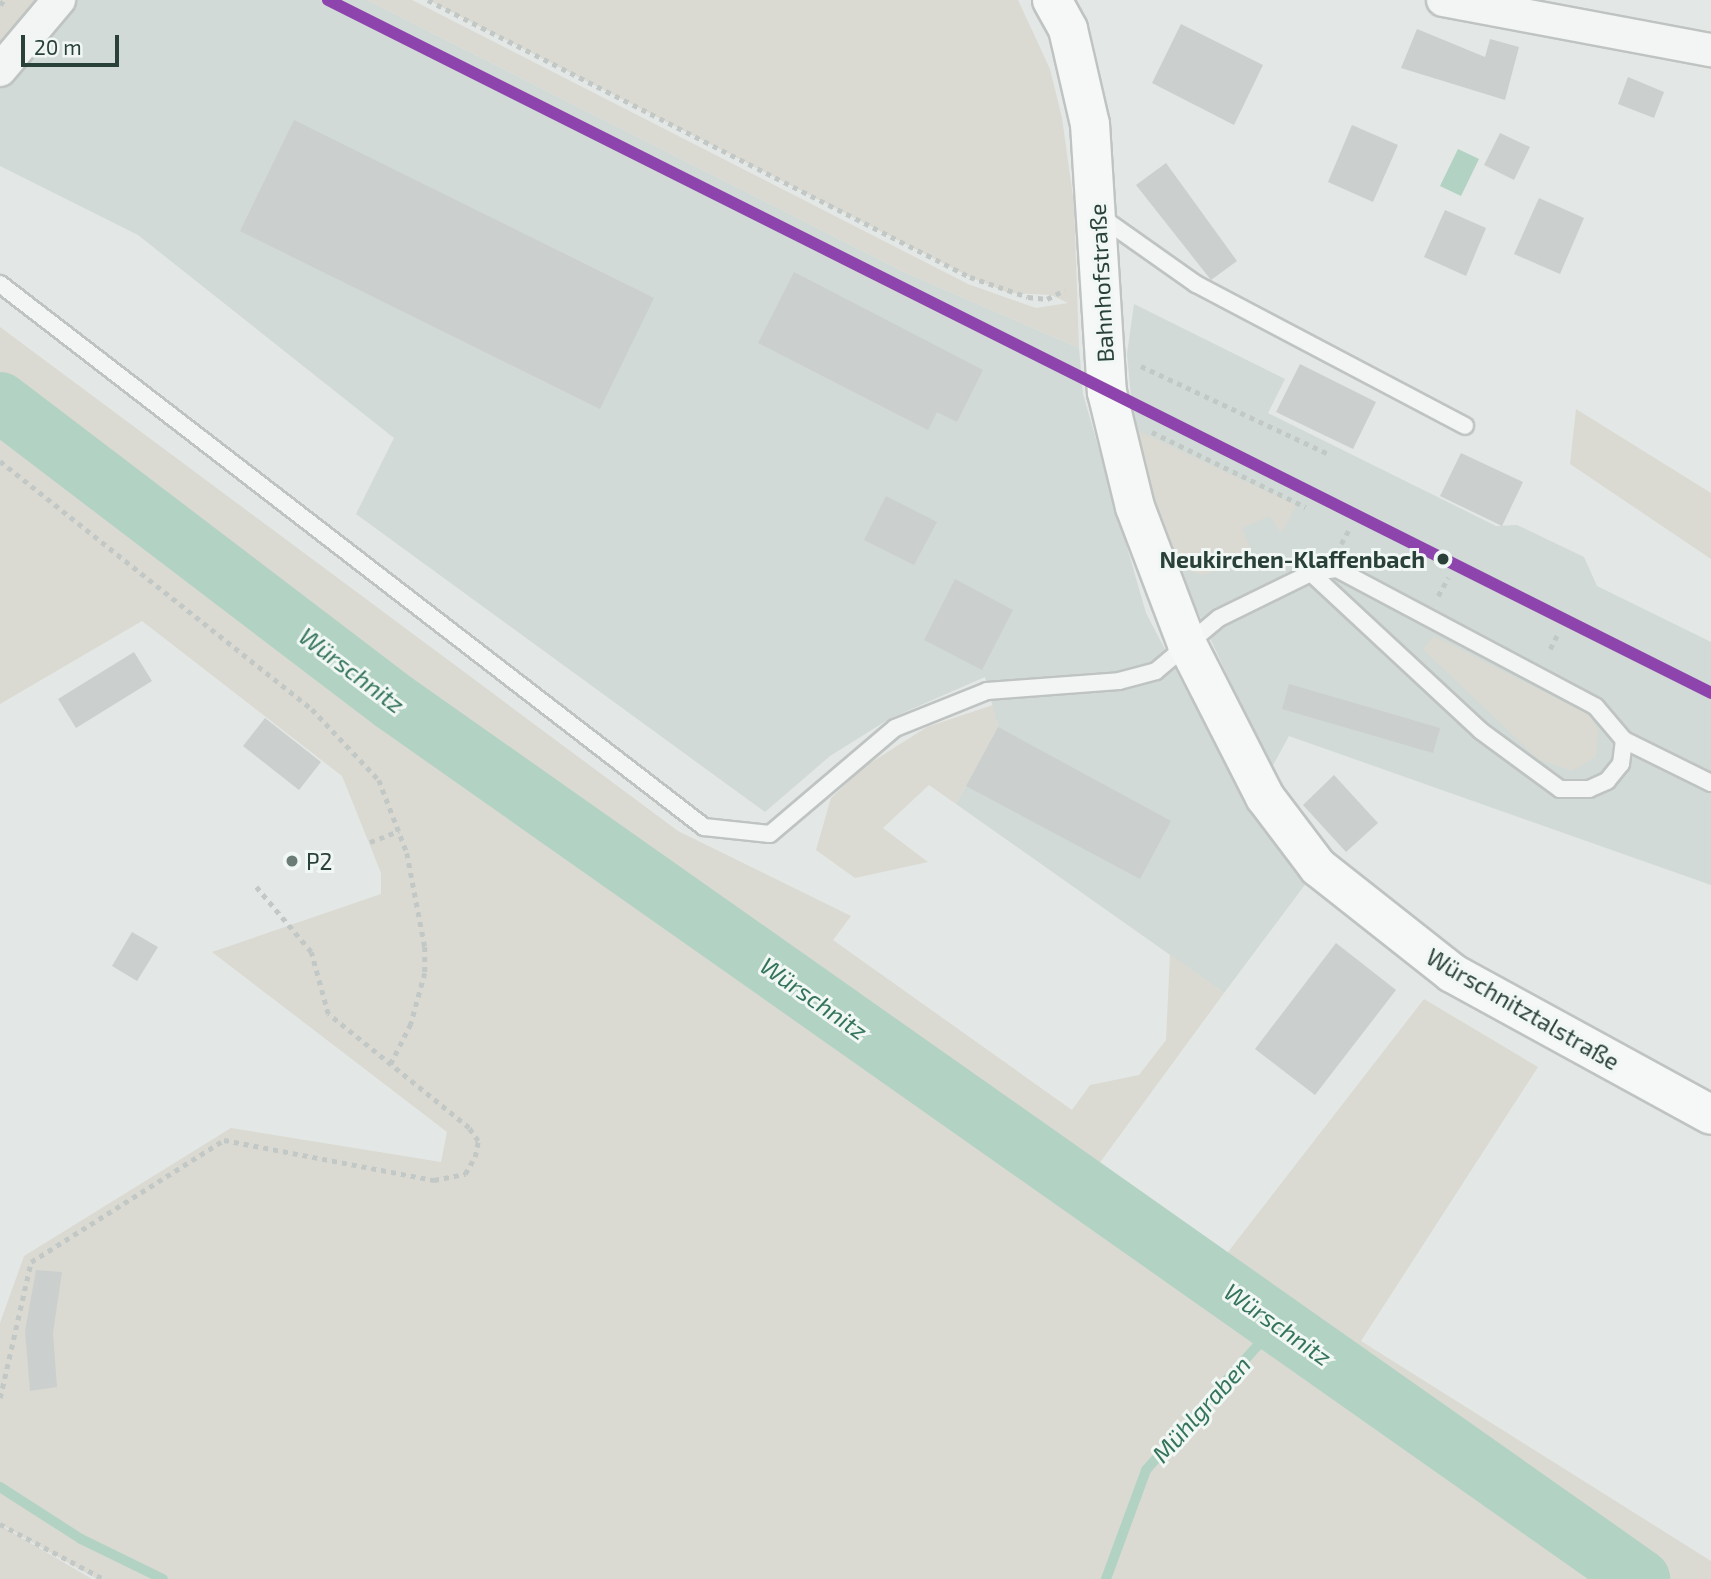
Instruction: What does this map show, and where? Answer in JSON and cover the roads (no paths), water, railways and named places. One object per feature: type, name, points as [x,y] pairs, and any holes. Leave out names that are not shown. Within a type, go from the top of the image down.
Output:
[{"type":"main road","name":"Bahnhofstraße","points":[[1052,0],[1068,29],[1090,124],[1099,216],[1099,279],[1110,412],[1135,507],[1187,644]]},
{"type":"main road","name":"Würschnitztalstraße","points":[[1187,644],[1265,797],[1318,867],[1452,973],[1711,1115]]},
{"type":"street","points":[[0,70],[59,0]]},
{"type":"street","points":[[1443,0],[1711,50]]},
{"type":"lane","points":[[1099,216],[1196,285],[1465,426]]},
{"type":"lane","points":[[0,284],[704,827],[770,834],[895,728],[987,691],[1119,681],[1156,671],[1219,618],[1311,573],[1337,569],[1361,577],[1596,707],[1624,740],[1711,783]]},
{"type":"lane","points":[[1311,573],[1481,732],[1560,789],[1589,789],[1607,781],[1621,764],[1624,740]]},
{"type":"waterway","name":"Würschnitz","points":[[0,402],[394,702],[1640,1579]]},
{"type":"waterway","name":"Mühlgraben","points":[[1106,1579],[1146,1470],[1277,1324]]},
{"type":"waterway","name":"Mühlgraben","points":[[0,1487],[81,1539],[163,1579]]},
{"type":"place","name":"Neukirchen-Klaffenbach","points":[[1443,559]]},
{"type":"place","name":"P2","points":[[292,861]]}]
